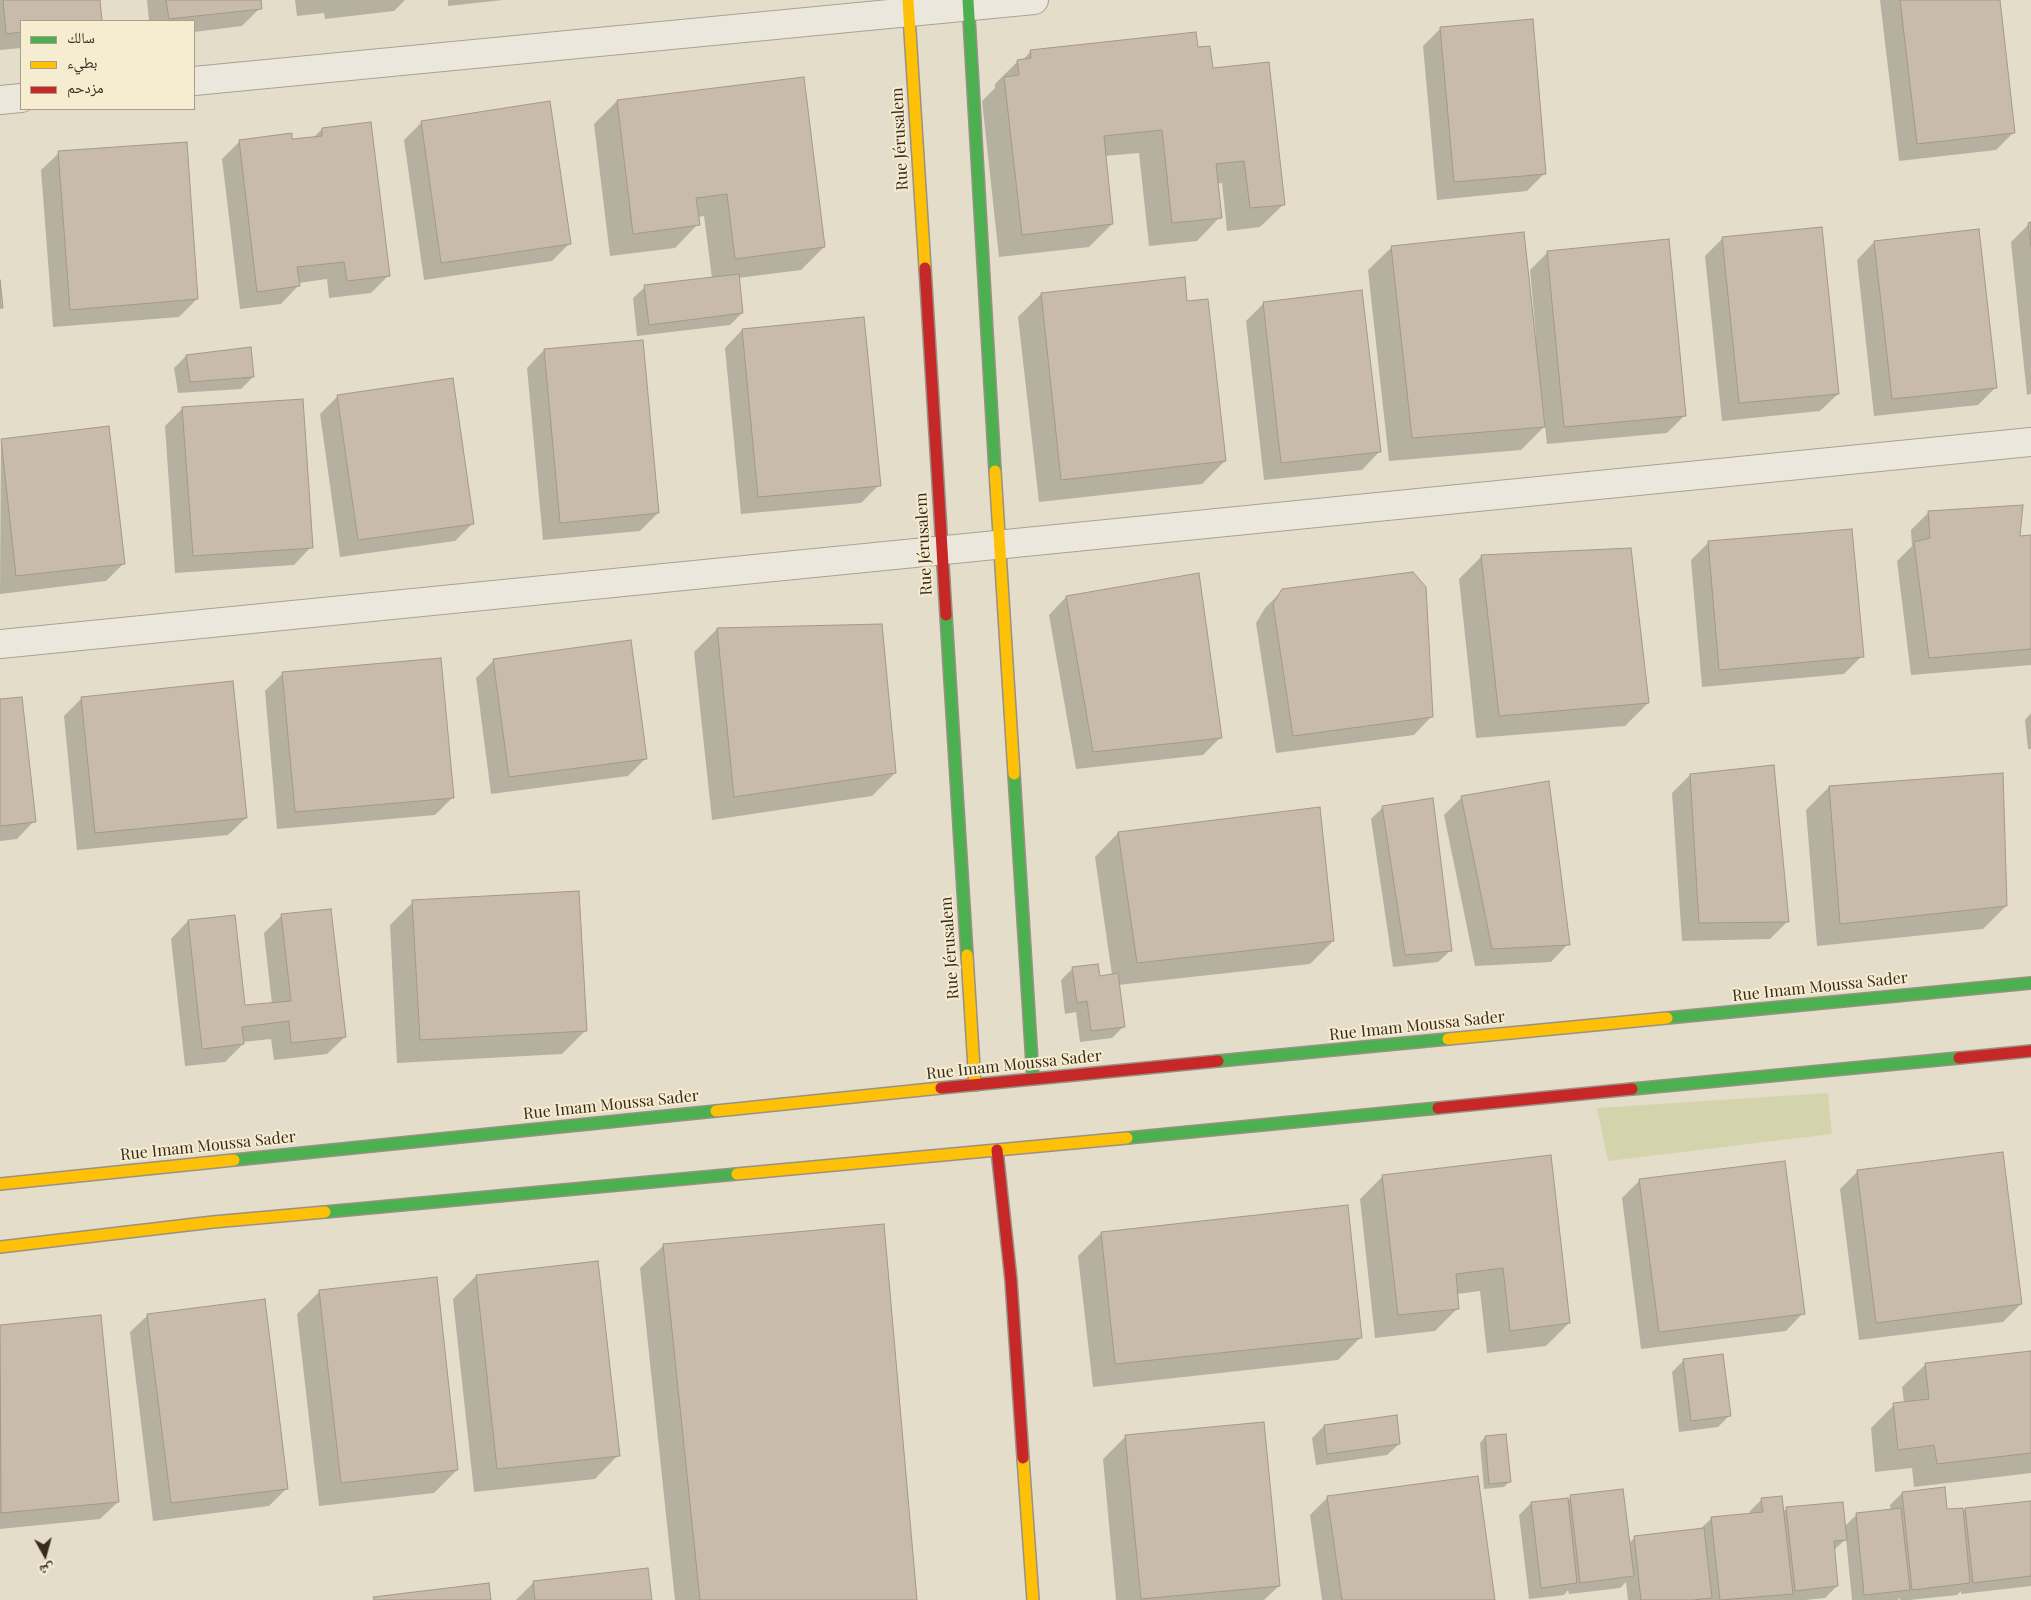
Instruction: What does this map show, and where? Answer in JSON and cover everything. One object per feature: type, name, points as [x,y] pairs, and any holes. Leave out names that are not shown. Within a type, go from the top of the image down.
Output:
[{"type":"main road","points":[[968,3],[999,544],[1033,1079]]},
{"type":"main road","name":"Rue Jérusalem","points":[[909,6],[975,1085]]},
{"type":"main road","name":"Rue Imam Moussa Sader","points":[[0,1184],[1033,1079],[2031,983]]},
{"type":"main road","points":[[0,1247],[213,1222],[997,1150],[2031,1051]]},
{"type":"main road","points":[[997,1150],[1011,1280],[1033,1600]]},
{"type":"street","points":[[195,81],[909,6],[1034,0]]},
{"type":"street","points":[[0,100],[20,98]]},
{"type":"street","points":[[0,644],[2031,442]]},
{"type":"green space","points":[[1828,1093],[1832,1134],[1608,1161],[1597,1108]]},
{"type":"building","points":[[3,0],[100,0],[102,20],[20,20],[20,32],[6,34]]},
{"type":"building","points":[[166,0],[261,0],[262,9],[169,19]]},
{"type":"building","points":[[1900,0],[2000,0],[2015,133],[1917,144]]},
{"type":"building","points":[[1533,19],[1546,174],[1454,182],[1440,27]]},
{"type":"building","points":[[1196,32],[1198,47],[1210,46],[1213,68],[1269,62],[1285,205],[1250,208],[1244,161],[1216,164],[1222,218],[1172,223],[1162,130],[1104,136],[1113,224],[1022,235],[1004,77],[1019,75],[1017,60],[1031,58],[1030,50]]},
{"type":"building","points":[[804,77],[825,247],[735,259],[727,194],[696,198],[700,225],[633,234],[617,100]]},
{"type":"building","points":[[550,101],[571,244],[441,263],[421,121]]},
{"type":"building","points":[[371,122],[390,276],[347,281],[344,262],[297,267],[300,286],[257,292],[239,140],[292,133],[292,139],[322,136],[322,128]]},
{"type":"building","points":[[187,142],[198,299],[70,310],[58,151]]},
{"type":"building","points":[[2031,222],[2031,247],[2028,223]]},
{"type":"building","points":[[1822,227],[1839,394],[1739,403],[1722,237]]},
{"type":"building","points":[[1979,229],[1997,388],[1892,399],[1874,241]]},
{"type":"building","points":[[1524,232],[1545,427],[1412,438],[1391,246]]},
{"type":"building","points":[[1669,239],[1686,416],[1564,427],[1547,251]]},
{"type":"building","points":[[739,274],[743,313],[649,325],[644,285]]},
{"type":"building","points":[[1185,277],[1187,301],[1208,299],[1226,461],[1061,480],[1041,293]]},
{"type":"building","points":[[0,280],[3,308],[0,308]]},
{"type":"building","points":[[1362,290],[1381,452],[1281,463],[1263,302]]},
{"type":"building","points":[[864,317],[881,486],[758,497],[742,329]]},
{"type":"building","points":[[643,340],[659,513],[560,523],[544,349]]},
{"type":"building","points":[[251,347],[254,377],[190,382],[186,355]]},
{"type":"building","points":[[453,378],[474,524],[358,540],[337,395]]},
{"type":"building","points":[[303,399],[313,548],[193,556],[182,407]]},
{"type":"building","points":[[109,426],[125,564],[16,576],[1,439]]},
{"type":"building","points":[[2023,505],[2020,536],[2031,535],[2031,649],[1929,658],[1914,542],[1930,538],[1928,511]]},
{"type":"building","points":[[1852,529],[1864,657],[1719,670],[1708,541]]},
{"type":"building","points":[[1631,548],[1649,703],[1499,716],[1481,555]]},
{"type":"building","points":[[1413,572],[1426,587],[1433,717],[1293,736],[1273,604],[1282,589]]},
{"type":"building","points":[[1199,573],[1222,738],[1093,752],[1066,596]]},
{"type":"building","points":[[882,624],[896,773],[734,797],[717,628]]},
{"type":"building","points":[[631,640],[647,759],[509,777],[493,659]]},
{"type":"building","points":[[441,658],[454,798],[295,812],[282,672]]},
{"type":"building","points":[[233,681],[247,818],[95,833],[81,697]]},
{"type":"building","points":[[22,697],[36,822],[0,826],[0,699]]},
{"type":"building","points":[[1774,765],[1789,922],[1699,923],[1690,774]]},
{"type":"building","points":[[2003,773],[2007,906],[1840,924],[1829,786]]},
{"type":"building","points":[[1549,781],[1570,945],[1492,949],[1461,796]]},
{"type":"building","points":[[1433,798],[1452,951],[1405,955],[1382,806]]},
{"type":"building","points":[[1320,807],[1334,941],[1137,963],[1118,832]]},
{"type":"building","points":[[579,891],[587,1031],[420,1040],[412,900]]},
{"type":"building","points":[[331,909],[346,1037],[291,1043],[289,1021],[242,1027],[244,1044],[202,1049],[188,920],[235,915],[245,1005],[291,1001],[281,914]]},
{"type":"building","points":[[1098,964],[1100,976],[1118,973],[1125,1027],[1091,1031],[1087,1001],[1077,1003],[1072,967]]},
{"type":"building","points":[[2003,1152],[2022,1304],[1876,1323],[1857,1170]]},
{"type":"building","points":[[1551,1155],[1570,1323],[1510,1331],[1503,1268],[1456,1274],[1459,1309],[1398,1315],[1382,1175]]},
{"type":"building","points":[[1785,1161],[1805,1314],[1659,1332],[1639,1179]]},
{"type":"building","points":[[1348,1205],[1362,1338],[1115,1364],[1101,1232]]},
{"type":"building","points":[[884,1224],[917,1600],[700,1600],[663,1244]]},
{"type":"building","points":[[598,1261],[620,1456],[497,1469],[476,1275]]},
{"type":"building","points":[[437,1277],[458,1470],[341,1483],[319,1290]]},
{"type":"building","points":[[265,1299],[288,1489],[171,1503],[147,1314]]},
{"type":"building","points":[[101,1315],[119,1502],[1,1513],[0,1325]]},
{"type":"building","points":[[2031,1351],[2031,1453],[1937,1464],[1934,1445],[1898,1450],[1893,1403],[1929,1399],[1925,1363]]},
{"type":"building","points":[[1723,1354],[1731,1416],[1691,1421],[1683,1359]]},
{"type":"building","points":[[1397,1415],[1400,1444],[1327,1454],[1324,1425]]},
{"type":"building","points":[[1264,1422],[1280,1586],[1141,1599],[1125,1435]]},
{"type":"building","points":[[1506,1434],[1511,1482],[1489,1484],[1485,1436]]},
{"type":"building","points":[[1478,1476],[1495,1600],[1342,1600],[1327,1496]]},
{"type":"building","points":[[1945,1487],[1947,1509],[1963,1508],[1970,1583],[1912,1590],[1902,1492]]},
{"type":"building","points":[[1623,1489],[1634,1576],[1580,1583],[1570,1495]]},
{"type":"building","points":[[1782,1496],[1793,1594],[1720,1600],[1711,1517],[1763,1512],[1761,1498]]},
{"type":"building","points":[[1568,1498],[1577,1583],[1541,1588],[1531,1502]]},
{"type":"building","points":[[2031,1501],[2031,1576],[1973,1583],[1965,1508]]},
{"type":"building","points":[[1843,1502],[1847,1540],[1834,1541],[1838,1586],[1795,1591],[1786,1507]]},
{"type":"building","points":[[1901,1508],[1910,1590],[1864,1595],[1856,1513]]},
{"type":"building","points":[[1704,1528],[1712,1598],[1641,1600],[1634,1536]]},
{"type":"building","points":[[648,1568],[652,1600],[535,1600],[533,1581]]},
{"type":"building","points":[[489,1583],[491,1600],[374,1600],[373,1597]]},
{"type":"traffic: fast","points":[[968,0],[995,471]]},
{"type":"traffic: fast","points":[[946,615],[967,955]]},
{"type":"traffic: fast","points":[[1014,774],[1033,1079]]},
{"type":"traffic: fast","points":[[1667,1018],[2031,983]]},
{"type":"traffic: fast","points":[[1218,1061],[1448,1039]]},
{"type":"traffic: fast","points":[[1632,1089],[1959,1058]]},
{"type":"traffic: fast","points":[[1127,1138],[1438,1108]]},
{"type":"traffic: fast","points":[[234,1160],[716,1111]]},
{"type":"traffic: fast","points":[[325,1212],[737,1174]]},
{"type":"traffic: slow","points":[[908,0],[925,268]]},
{"type":"traffic: slow","points":[[995,471],[1014,774]]},
{"type":"traffic: slow","points":[[967,955],[975,1085]]},
{"type":"traffic: slow","points":[[1448,1039],[1667,1018]]},
{"type":"traffic: slow","points":[[716,1111],[941,1088]]},
{"type":"traffic: slow","points":[[737,1174],[1127,1138]]},
{"type":"traffic: slow","points":[[0,1184],[234,1160]]},
{"type":"traffic: slow","points":[[0,1247],[213,1222],[325,1212]]},
{"type":"traffic: slow","points":[[1023,1458],[1033,1600]]},
{"type":"traffic: jam","points":[[925,268],[946,615]]},
{"type":"traffic: jam","points":[[1959,1058],[2031,1051]]},
{"type":"traffic: jam","points":[[941,1088],[1218,1061]]},
{"type":"traffic: jam","points":[[1438,1108],[1632,1089]]},
{"type":"traffic: jam","points":[[997,1150],[1011,1280],[1023,1458]]}]
